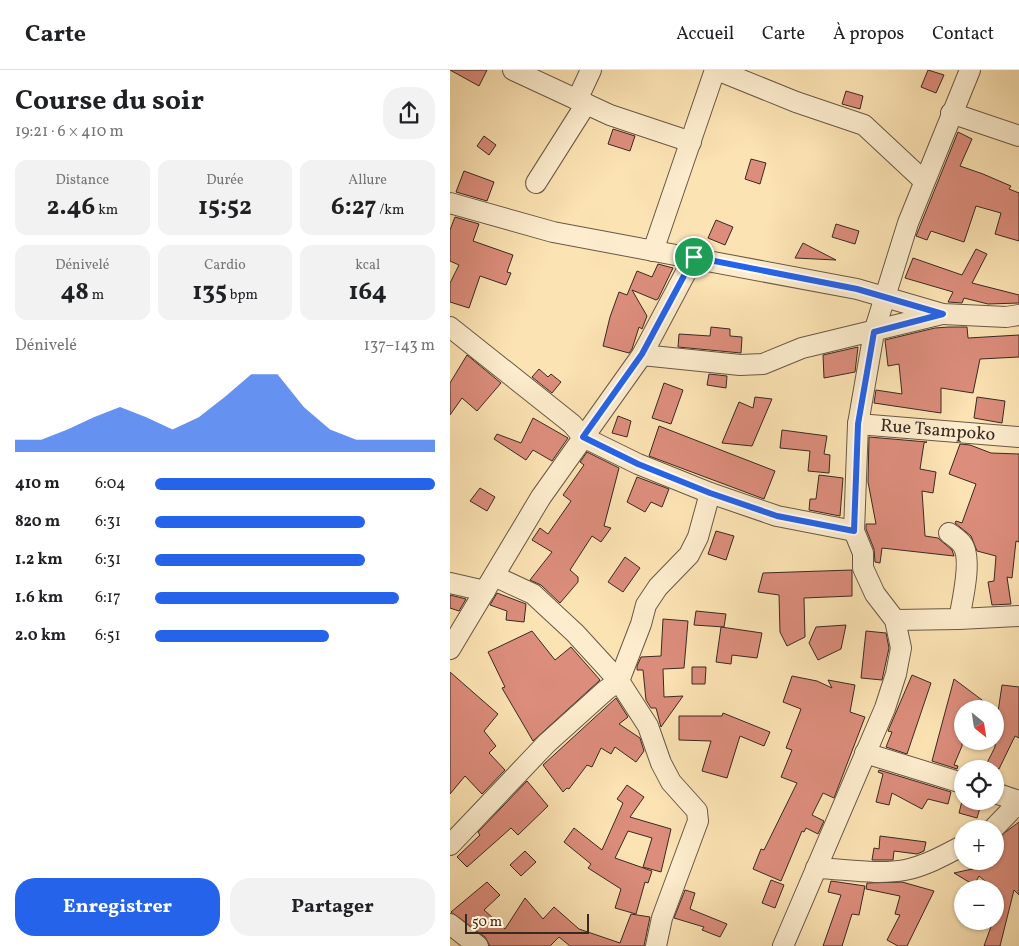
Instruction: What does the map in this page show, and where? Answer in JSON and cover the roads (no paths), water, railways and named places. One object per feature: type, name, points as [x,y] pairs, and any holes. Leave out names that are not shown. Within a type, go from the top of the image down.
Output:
[{"type":"street","points":[[513,70],[610,115],[690,142]]},
{"type":"street","points":[[536,183],[582,102],[591,70]]},
{"type":"street","points":[[653,251],[716,70],[796,102],[864,124],[924,181]]},
{"type":"street","points":[[858,424],[874,332],[908,223],[970,70]]},
{"type":"street","points":[[952,113],[1019,136]]},
{"type":"street","points":[[450,204],[553,232],[694,257],[886,296],[943,314],[1019,316]]},
{"type":"street","points":[[450,649],[540,497],[642,354],[694,257]]},
{"type":"street","points":[[642,354],[740,366],[763,364],[802,348],[943,314]]},
{"type":"street","points":[[450,327],[572,424],[583,437],[638,464],[710,493],[777,516],[854,531]]},
{"type":"street","name":"Rue Tsampoko","points":[[895,620],[876,594],[863,568],[863,553],[854,531],[858,424],[1019,437]]},
{"type":"street","points":[[450,845],[547,743],[606,690],[619,681],[641,624],[646,605],[658,587],[689,555],[698,537],[710,493]]},
{"type":"street","points":[[950,533],[962,544],[967,563],[959,619]]},
{"type":"street","points":[[450,583],[489,584],[533,594],[575,632],[619,681],[648,726],[661,763],[671,782],[697,811],[698,821],[662,918],[656,946]]},
{"type":"street","points":[[783,946],[885,708],[896,674],[901,648],[895,620],[1019,616]]},
{"type":"street","points":[[865,753],[954,781]]},
{"type":"street","points":[[1002,820],[1019,802],[1004,797]]},
{"type":"street","points":[[816,868],[878,871],[905,870],[930,862],[954,850]]},
{"type":"street","points":[[450,924],[478,946]]}]
